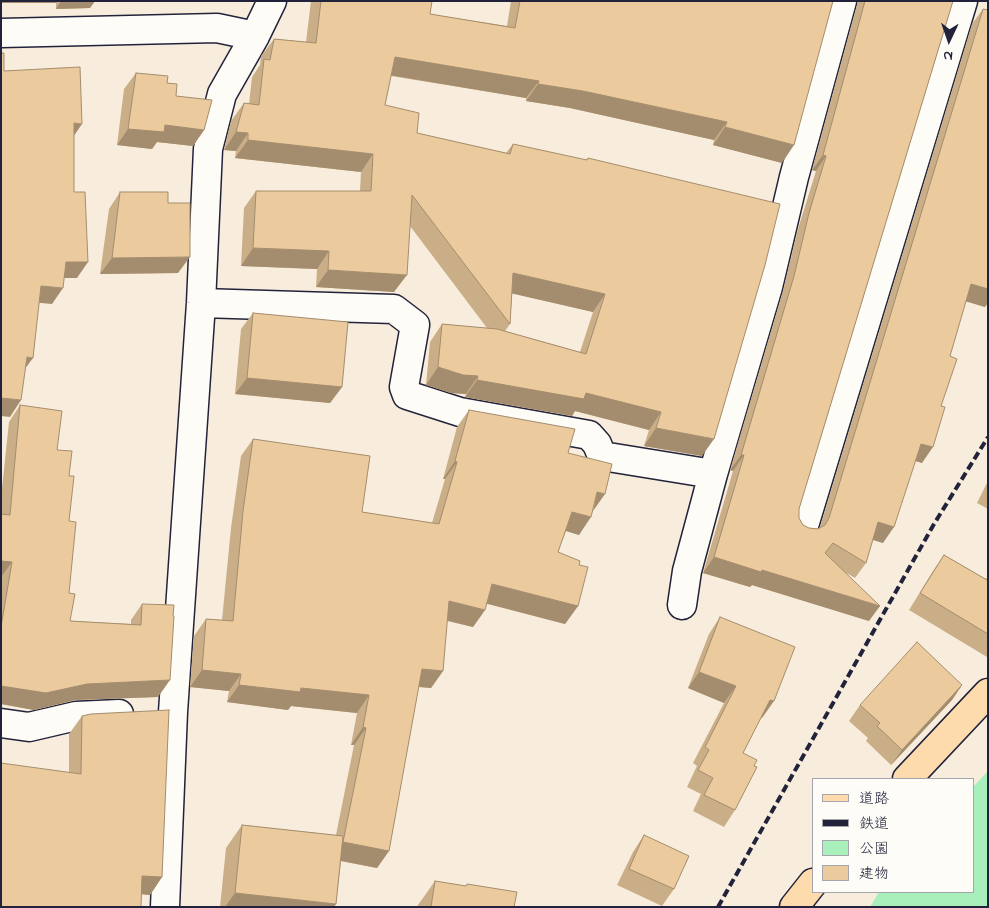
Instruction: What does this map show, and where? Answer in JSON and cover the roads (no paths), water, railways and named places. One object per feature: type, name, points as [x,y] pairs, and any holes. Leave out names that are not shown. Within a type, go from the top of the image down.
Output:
[{"type":"main road","points":[[908,778],[988,692]]},
{"type":"main road","points":[[794,907],[812,884]]},
{"type":"street","points":[[165,907],[173,712],[201,304],[208,149],[222,94],[255,36],[272,1]]},
{"type":"street","points":[[682,606],[687,571],[713,474],[768,287],[794,177],[842,1]]},
{"type":"street","points":[[804,529],[963,1]]},
{"type":"street","points":[[1,33],[217,28],[255,36]]},
{"type":"street","points":[[201,304],[394,309],[415,325],[404,387],[407,396],[460,412],[589,435],[597,444],[602,456],[713,474]]},
{"type":"street","points":[[1,723],[29,727],[76,716],[173,712]]},
{"type":"railway","points":[[718,907],[934,524],[988,437]]}]
